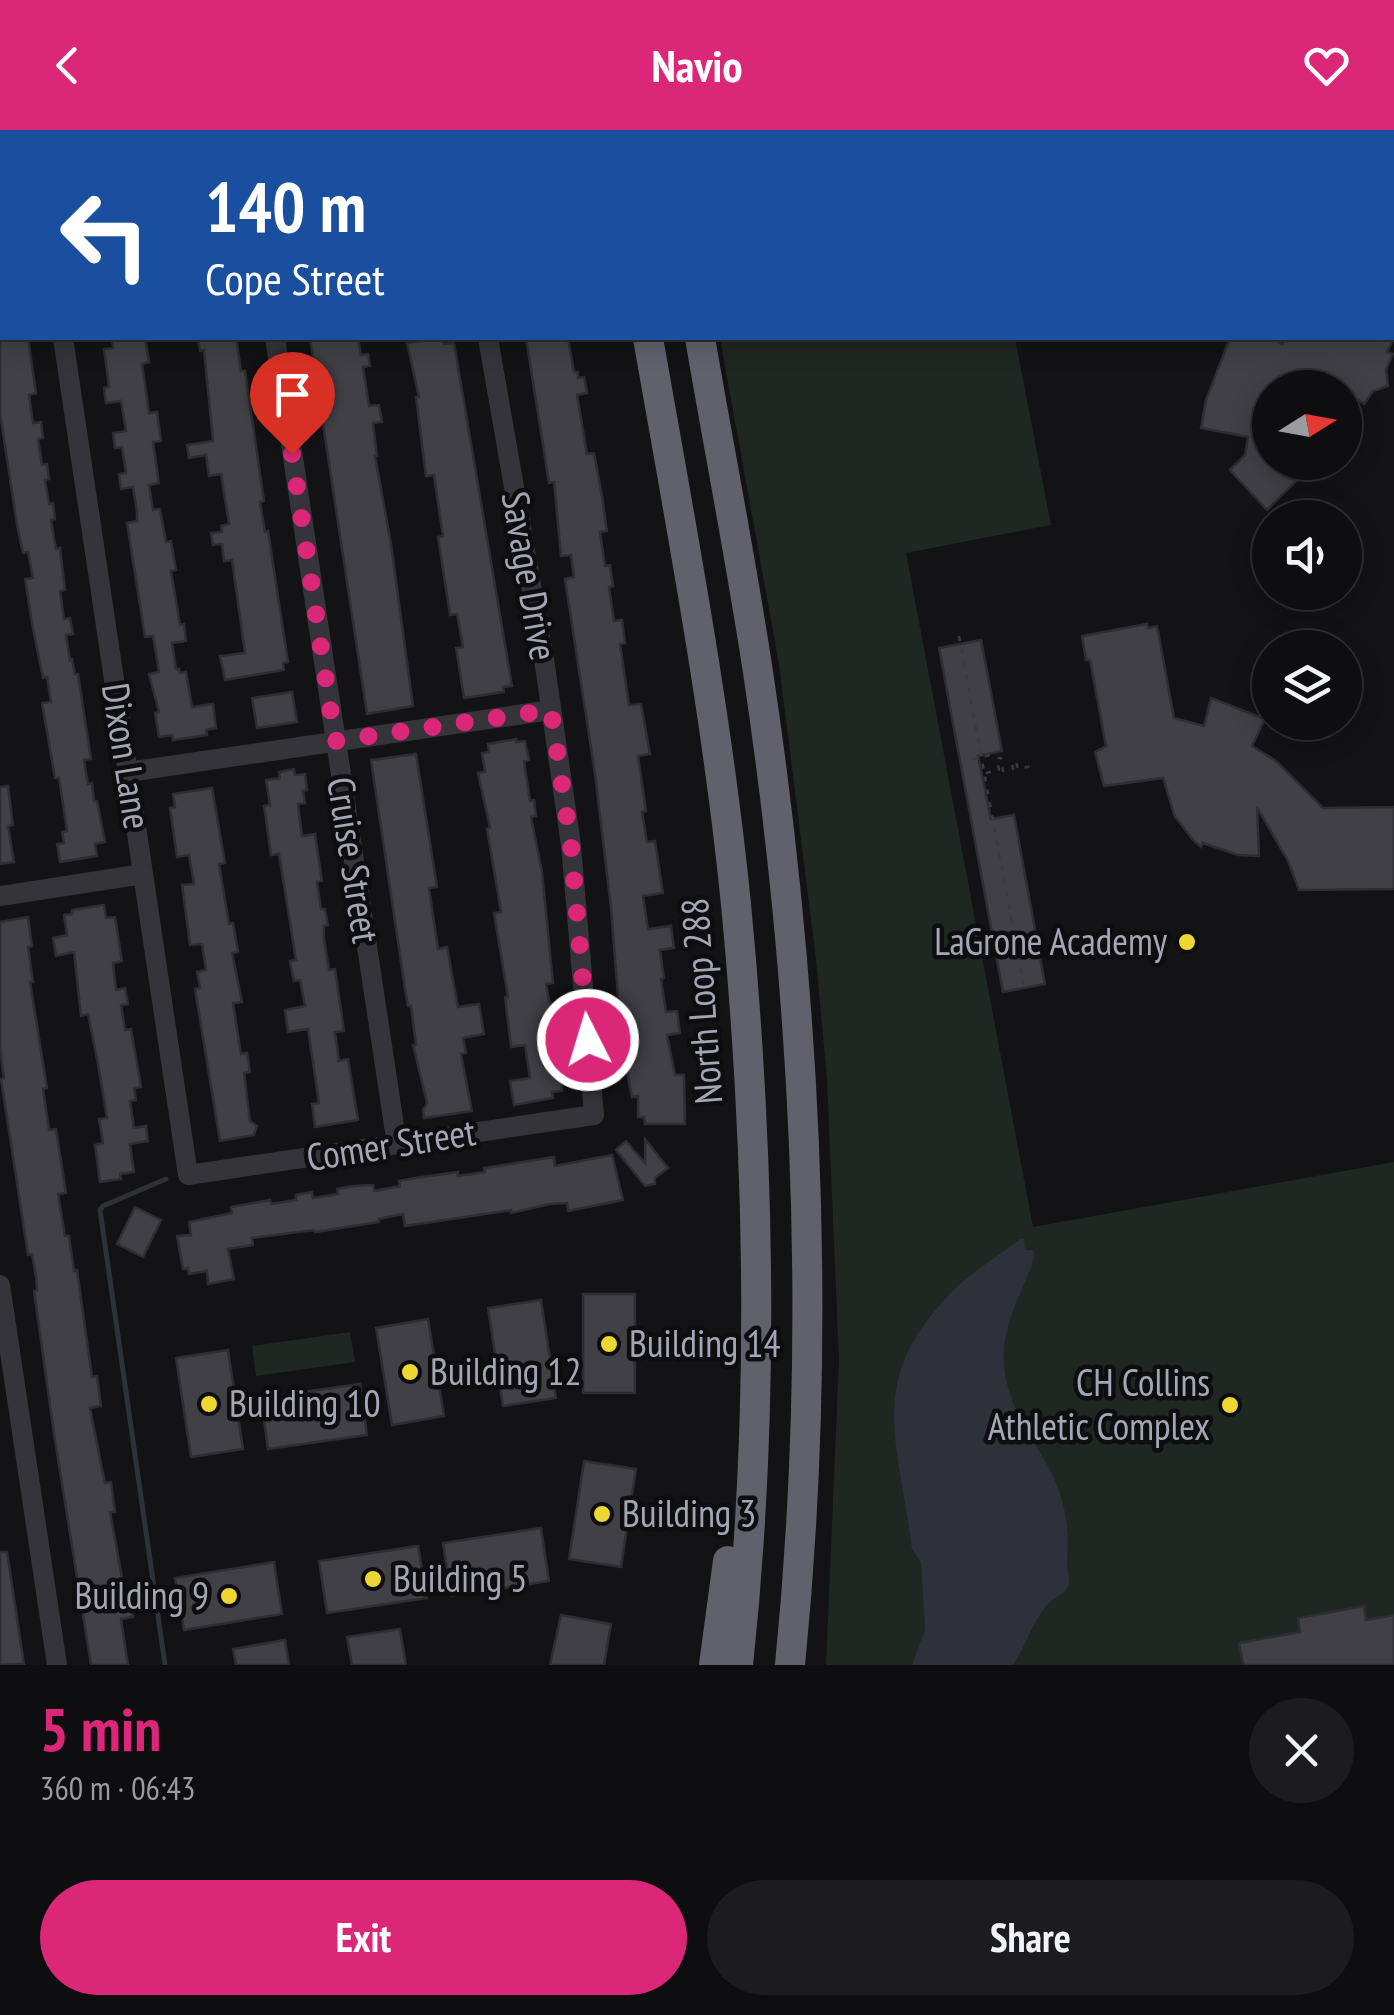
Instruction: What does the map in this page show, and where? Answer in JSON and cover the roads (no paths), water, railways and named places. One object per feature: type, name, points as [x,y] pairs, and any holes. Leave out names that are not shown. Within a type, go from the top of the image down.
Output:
[{"type":"highway","name":"North Loop 288","points":[[648,340],[710,703],[736,902],[750,1094],[754,1349],[738,1665]]},
{"type":"highway","points":[[700,340],[758,672],[794,996],[806,1256],[806,1398],[790,1665]]},
{"type":"highway","points":[[714,1665],[754,1349]]},
{"type":"highway","points":[[800,1522],[805,1665]]},
{"type":"street","name":"Dixon Lane","points":[[63,340],[188,1175]]},
{"type":"street","name":"Cruise Street","points":[[276,340],[397,1145]]},
{"type":"street","name":"Savage Drive","points":[[488,340],[571,845],[594,1115]]},
{"type":"street","points":[[128,772],[551,710]]},
{"type":"street","points":[[0,896],[144,874]]},
{"type":"street","name":"Comer Street","points":[[188,1175],[594,1115]]},
{"type":"street","points":[[0,1285],[8,1397],[57,1665]]},
{"type":"waterway","points":[[165,1665],[100,1210],[166,1179]]},
{"type":"place","name":"LaGrone Academy","points":[[1187,942]]},
{"type":"place","name":"Building 14","points":[[609,1344]]},
{"type":"place","name":"Building 12","points":[[410,1372]]},
{"type":"place","name":"Building 10","points":[[209,1404]]},
{"type":"place","name":"CH Collins Athletic Complex","points":[[1230,1405]]},
{"type":"place","name":"Building 3","points":[[602,1514]]},
{"type":"place","name":"Building 5","points":[[373,1579]]},
{"type":"place","name":"Building 9","points":[[229,1596]]}]
